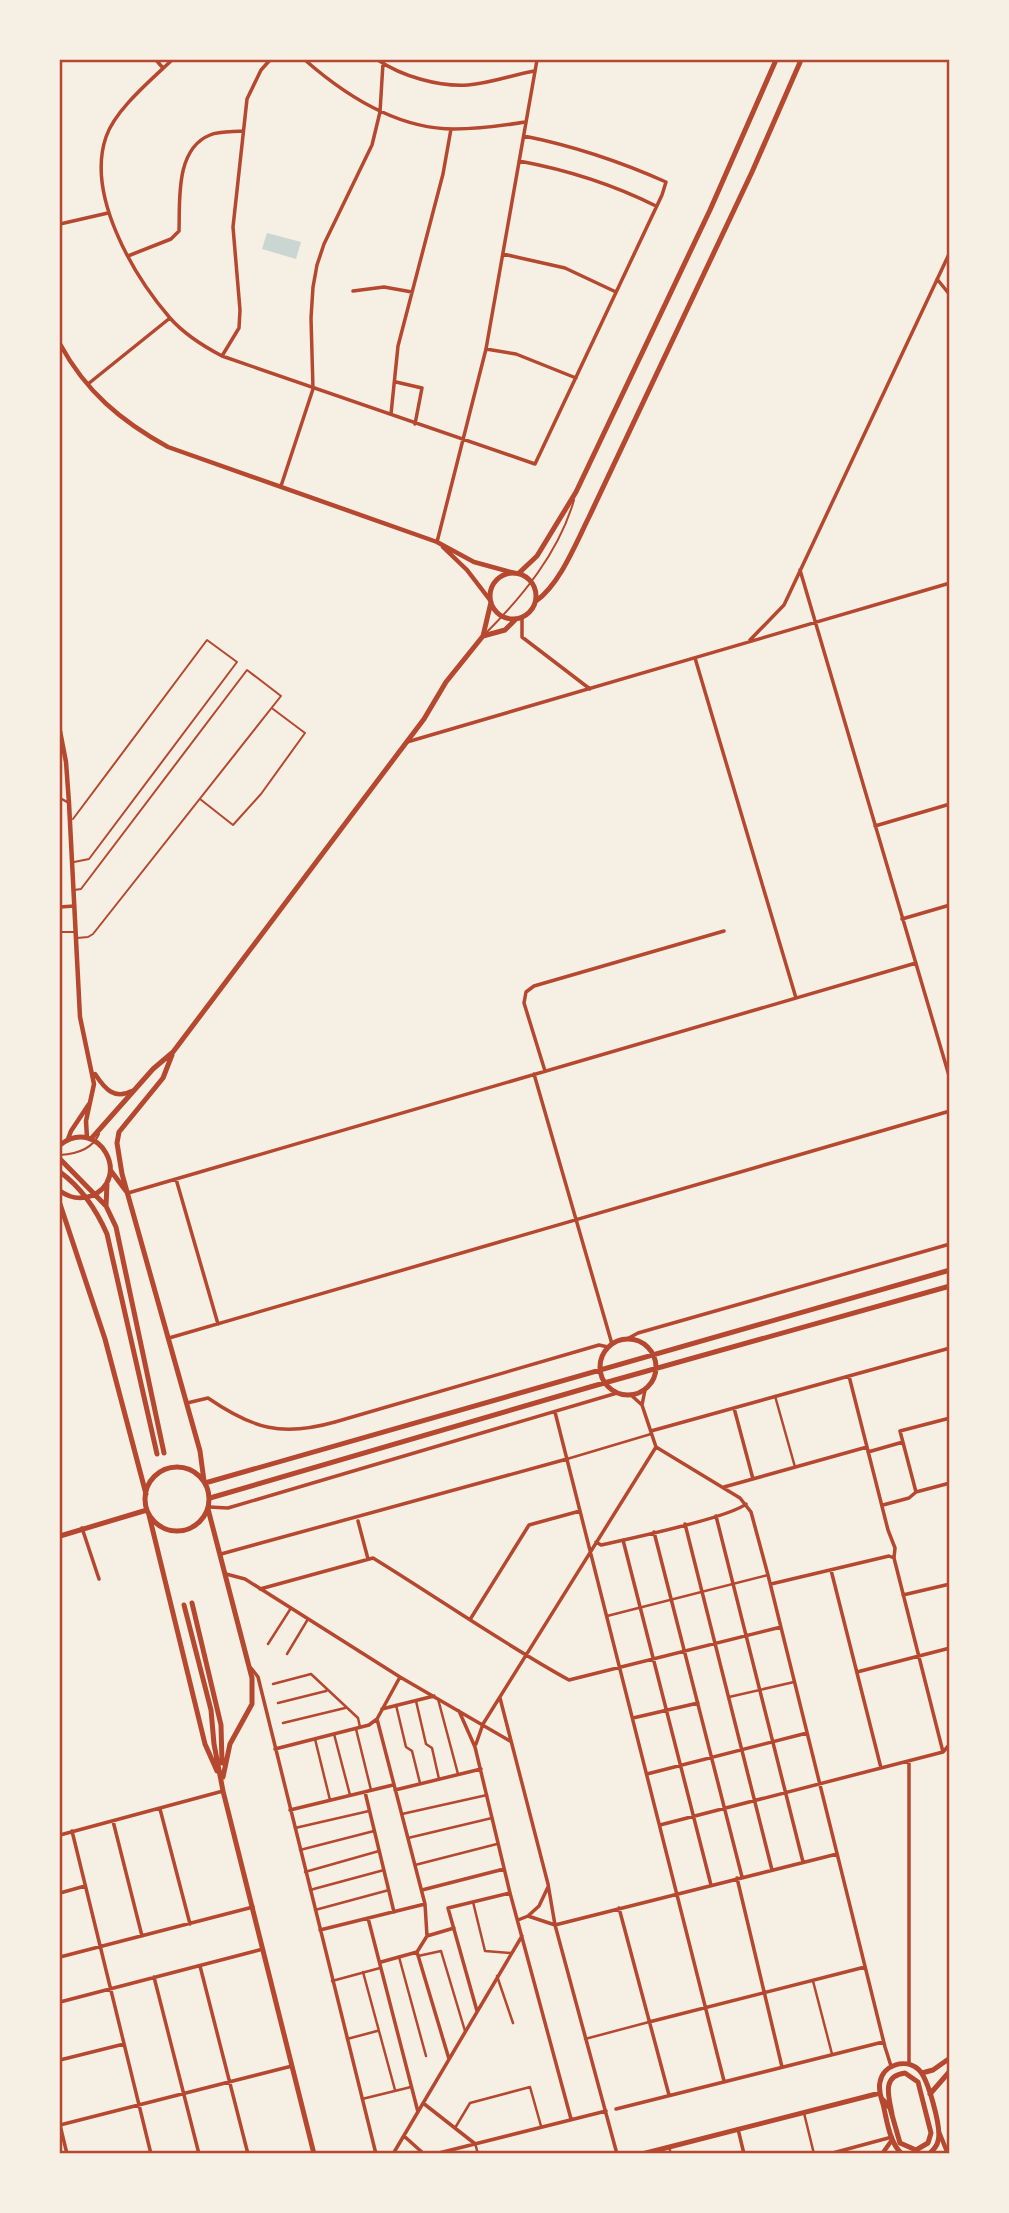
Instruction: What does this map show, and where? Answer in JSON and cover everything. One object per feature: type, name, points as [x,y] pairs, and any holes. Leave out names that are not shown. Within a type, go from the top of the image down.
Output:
[{"type":"main road","points":[[91,1139],[153,1069],[173,1052],[424,719],[446,682],[483,636],[491,589],[497,579],[516,573],[537,556],[576,492],[714,201],[776,60]]},
{"type":"main road","points":[[483,636],[505,630],[530,612],[559,573],[589,517],[752,172],[801,60]]},
{"type":"main road","points":[[516,573],[532,582],[536,601]]},
{"type":"main road","points":[[490,601],[502,617],[519,619]]},
{"type":"main road","points":[[173,1052],[163,1078],[121,1129],[117,1147],[201,1454],[210,1498],[209,1508],[252,1678],[252,1704],[230,1744],[222,1784]]},
{"type":"main road","points":[[60,1145],[68,1139],[91,1139],[107,1153],[111,1171],[107,1181],[106,1206]]},
{"type":"main road","points":[[110,1162],[117,1147]]},
{"type":"main road","points":[[60,1157],[106,1206],[121,1246],[134,1319],[164,1452]]},
{"type":"main road","points":[[111,1171],[128,1193]]},
{"type":"main road","points":[[60,1172],[87,1197],[107,1234],[157,1454]]},
{"type":"main road","points":[[60,1191],[75,1198],[87,1197],[95,1194],[107,1181]]},
{"type":"main road","points":[[60,1208],[105,1339],[146,1494],[148,1512],[205,1744],[222,1784]]},
{"type":"main road","points":[[205,1482],[950,1270]]},
{"type":"main road","points":[[210,1498],[605,1382],[950,1286]]},
{"type":"main road","points":[[627,1339],[638,1340],[647,1345],[653,1353],[657,1368],[654,1379],[645,1390],[631,1395],[617,1393],[605,1382],[600,1369],[603,1353],[610,1345],[627,1339]]},
{"type":"main road","points":[[146,1494],[154,1477],[171,1468],[190,1469],[205,1482]]},
{"type":"main road","points":[[148,1512],[165,1529],[175,1531],[196,1526],[209,1508]]},
{"type":"main road","points":[[60,1536],[148,1512]]},
{"type":"main road","points":[[192,1603],[221,1725],[222,1784]]},
{"type":"main road","points":[[184,1605],[211,1710],[223,1791],[314,2154]]},
{"type":"main road","points":[[922,2073],[933,2070],[950,2058]]},
{"type":"main road","points":[[902,2154],[892,2138],[881,2096],[881,2079],[891,2066],[909,2064],[922,2073],[939,2132],[936,2147],[929,2154]]},
{"type":"main road","points":[[930,2094],[950,2071]]},
{"type":"main road","points":[[881,2096],[892,2114],[900,2143],[916,2150],[928,2143],[931,2133],[918,2082],[905,2073],[896,2074],[889,2081],[887,2088],[892,2114]]},
{"type":"main road","points":[[642,2154],[670,2150],[737,2129],[881,2096]]},
{"type":"street","points":[[156,60],[163,68]]},
{"type":"street","points":[[172,60],[116,118],[106,136],[102,154],[102,177],[108,213],[128,256],[170,318],[202,345],[222,356],[535,464],[666,182],[624,163],[524,136]]},
{"type":"street","points":[[222,356],[239,328],[233,227],[247,99],[261,70],[270,60]]},
{"type":"street","points":[[305,60],[349,94],[380,111],[415,124],[451,130],[526,122]]},
{"type":"street","points":[[378,60],[426,80],[466,85],[535,71]]},
{"type":"street","points":[[437,542],[486,349],[537,60]]},
{"type":"street","points":[[280,487],[313,389],[311,318],[317,265],[338,212],[366,161],[380,111],[383,63]]},
{"type":"street","points":[[390,415],[398,346],[443,174],[451,130]]},
{"type":"street","points":[[128,256],[171,239],[178,231],[181,178],[189,156],[198,142],[213,134],[244,131]]},
{"type":"street","points":[[519,161],[596,179],[656,206]]},
{"type":"street","points":[[60,224],[108,213]]},
{"type":"street","points":[[748,642],[784,605],[950,252]]},
{"type":"street","points":[[502,254],[565,268],[616,292]]},
{"type":"street","points":[[937,279],[950,295]]},
{"type":"street","points":[[353,291],[384,287],[412,292]]},
{"type":"street","points":[[86,386],[170,318]]},
{"type":"street","points":[[60,345],[86,386],[141,432],[168,447],[437,542],[474,562],[516,573]]},
{"type":"street","points":[[486,349],[516,354],[576,378]]},
{"type":"street","points":[[395,382],[422,388],[415,424]]},
{"type":"street","points":[[437,542],[467,570],[490,601]]},
{"type":"street","points":[[800,570],[950,1079]]},
{"type":"street","points":[[407,742],[950,583]]},
{"type":"street","points":[[519,619],[522,637],[590,689]]},
{"type":"street","points":[[695,657],[796,998]]},
{"type":"street","points":[[60,731],[66,762],[69,803],[80,1017],[93,1072],[86,1121],[91,1139]]},
{"type":"street","points":[[60,798],[69,803]]},
{"type":"street","points":[[875,826],[950,804]]},
{"type":"street","points":[[902,919],[950,905]]},
{"type":"street","points":[[60,907],[74,906]]},
{"type":"street","points":[[545,1071],[524,1003],[526,992],[534,986],[724,931]]},
{"type":"street","points":[[128,1193],[916,963]]},
{"type":"street","points":[[93,1072],[110,1092],[123,1095],[136,1089]]},
{"type":"street","points":[[187,1403],[208,1398],[230,1413],[260,1426],[301,1430],[598,1345],[610,1345],[577,1219],[534,1074]]},
{"type":"street","points":[[68,1139],[91,1100]]},
{"type":"street","points":[[169,1338],[950,1111]]},
{"type":"street","points":[[176,1179],[218,1324]]},
{"type":"street","points":[[627,1339],[638,1333],[950,1244]]},
{"type":"street","points":[[221,1554],[567,1459],[775,1396],[950,1348]]},
{"type":"street","points":[[849,1376],[895,1548],[894,1559],[943,1752]]},
{"type":"street","points":[[642,1405],[645,1390]]},
{"type":"street","points":[[209,1508],[228,1508],[617,1393]]},
{"type":"street","points":[[631,1395],[642,1405],[656,1447],[740,1498],[751,1513],[891,2066]]},
{"type":"street","points":[[775,1396],[795,1467]]},
{"type":"street","points":[[734,1408],[753,1479]]},
{"type":"street","points":[[555,1412],[724,2081]]},
{"type":"street","points":[[916,1492],[900,1431],[950,1418]]},
{"type":"street","points":[[724,1487],[903,1442]]},
{"type":"street","points":[[475,1747],[483,1724],[656,1447]]},
{"type":"street","points":[[882,1506],[909,1498],[916,1492],[950,1483]]},
{"type":"street","points":[[596,1542],[601,1545],[654,1532],[740,1509],[746,1504]]},
{"type":"street","points":[[471,1618],[529,1525],[580,1511]]},
{"type":"street","points":[[716,1516],[803,1862]]},
{"type":"street","points":[[358,1521],[368,1559]]},
{"type":"street","points":[[685,1524],[772,1870]]},
{"type":"street","points":[[82,1528],[99,1579]]},
{"type":"street","points":[[654,1532],[712,1758],[782,2067]]},
{"type":"street","points":[[623,1539],[711,1885]]},
{"type":"street","points":[[771,1584],[890,1556],[894,1559]]},
{"type":"street","points":[[260,1589],[373,1558],[471,1618],[525,1656],[569,1680],[781,1627]]},
{"type":"street","points":[[831,1570],[881,1769]]},
{"type":"street","points":[[226,1574],[245,1579],[400,1677],[512,1742]]},
{"type":"street","points":[[607,1616],[768,1575]]},
{"type":"street","points":[[903,1595],[950,1584]]},
{"type":"street","points":[[268,1644],[291,1608]]},
{"type":"street","points":[[287,1654],[308,1619]]},
{"type":"street","points":[[856,1672],[950,1648]]},
{"type":"street","points":[[249,1664],[258,1677],[376,2154]]},
{"type":"street","points":[[273,1684],[312,1674],[358,1718],[371,1790]]},
{"type":"street","points":[[275,1749],[369,1725],[377,1719],[400,1677]]},
{"type":"street","points":[[729,1697],[795,1681]]},
{"type":"street","points":[[278,1703],[328,1690]]},
{"type":"street","points":[[382,1709],[436,1697]]},
{"type":"street","points":[[436,1697],[458,1774]]},
{"type":"street","points":[[500,1698],[548,1884],[555,1925],[617,2154]]},
{"type":"street","points":[[416,1700],[426,1744],[432,1748],[439,1779]]},
{"type":"street","points":[[633,1718],[698,1703]]},
{"type":"street","points":[[397,1705],[405,1747],[412,1751],[420,1783]]},
{"type":"street","points":[[283,1723],[346,1707]]},
{"type":"street","points":[[459,1711],[475,1747],[510,1893],[571,2119]]},
{"type":"street","points":[[377,1719],[425,1904],[428,1936],[418,1954],[449,2059]]},
{"type":"street","points":[[647,1774],[807,1733]]},
{"type":"street","points":[[334,1734],[350,1795]]},
{"type":"street","points":[[314,1739],[330,1800]]},
{"type":"street","points":[[660,1825],[943,1752],[950,1744]]},
{"type":"street","points":[[909,1761],[909,2064]]},
{"type":"street","points":[[290,1810],[371,1790],[420,1783],[481,1769]]},
{"type":"street","points":[[60,1835],[223,1791]]},
{"type":"street","points":[[365,1792],[394,1912]]},
{"type":"street","points":[[402,1814],[487,1795]]},
{"type":"street","points":[[160,1809],[190,1923]]},
{"type":"street","points":[[295,1828],[369,1811]]},
{"type":"street","points":[[408,1838],[492,1818]]},
{"type":"street","points":[[113,1821],[142,1936]]},
{"type":"street","points":[[72,1831],[151,2154]]},
{"type":"street","points":[[300,1850],[374,1831]]},
{"type":"street","points":[[415,1865],[498,1843]]},
{"type":"street","points":[[305,1872],[379,1851]]},
{"type":"street","points":[[528,1916],[555,1925],[837,1854]]},
{"type":"street","points":[[422,1890],[505,1869]]},
{"type":"street","points":[[310,1890],[384,1870]]},
{"type":"street","points":[[519,1920],[539,1906],[547,1893],[548,1884]]},
{"type":"street","points":[[60,1893],[85,1886]]},
{"type":"street","points":[[315,1910],[389,1890]]},
{"type":"street","points":[[477,2011],[449,1908],[510,1893]]},
{"type":"street","points":[[473,1902],[485,1951],[511,1953]]},
{"type":"street","points":[[320,1930],[425,1904]]},
{"type":"street","points":[[60,1957],[253,1907]]},
{"type":"street","points":[[619,1908],[669,2095]]},
{"type":"street","points":[[368,1918],[376,1939],[418,2112]]},
{"type":"street","points":[[419,1927],[427,1925]]},
{"type":"street","points":[[428,1936],[454,1928]]},
{"type":"street","points":[[393,2154],[523,1935]]},
{"type":"street","points":[[60,2002],[263,1949]]},
{"type":"street","points":[[332,1980],[363,1972],[399,1957],[441,1951],[465,2031]]},
{"type":"street","points":[[399,1957],[426,2056]]},
{"type":"street","points":[[200,1965],[248,2154]]},
{"type":"street","points":[[585,2039],[865,1967]]},
{"type":"street","points":[[363,1972],[395,2090]]},
{"type":"street","points":[[497,1976],[513,2023]]},
{"type":"street","points":[[154,1977],[199,2154]]},
{"type":"street","points":[[813,1981],[832,2054]]},
{"type":"street","points":[[347,2039],[379,2030]]},
{"type":"street","points":[[616,2109],[883,2042]]},
{"type":"street","points":[[60,2060],[124,2044]]},
{"type":"street","points":[[67,2154],[60,2125],[292,2066]]},
{"type":"street","points":[[362,2099],[411,2087]]},
{"type":"street","points":[[455,2128],[470,2103],[530,2087],[541,2126]]},
{"type":"street","points":[[423,2104],[475,2143],[478,2154]]},
{"type":"street","points":[[435,2154],[606,2111]]},
{"type":"street","points":[[804,2112],[814,2154]]},
{"type":"street","points":[[737,2129],[744,2154]]},
{"type":"street","points":[[939,2132],[948,2154]]},
{"type":"street","points":[[404,2136],[424,2154]]},
{"type":"street","points":[[829,2154],[892,2138]]},
{"type":"street","points":[[882,2154],[892,2138]]},
{"type":"lane","points":[[483,636],[532,582],[564,527],[576,492]]},
{"type":"lane","points":[[70,822],[207,640],[237,662],[89,859],[72,862]]},
{"type":"lane","points":[[61,932],[88,937],[93,934],[282,696],[247,670],[86,883],[81,889],[73,890]]},
{"type":"lane","points":[[200,799],[233,825],[261,794],[305,733],[272,708]]},
{"type":"lane","points":[[60,1157],[82,1151],[91,1139]]},
{"type":"shaded area","points":[[267,233],[301,242],[296,259],[262,249]]}]
